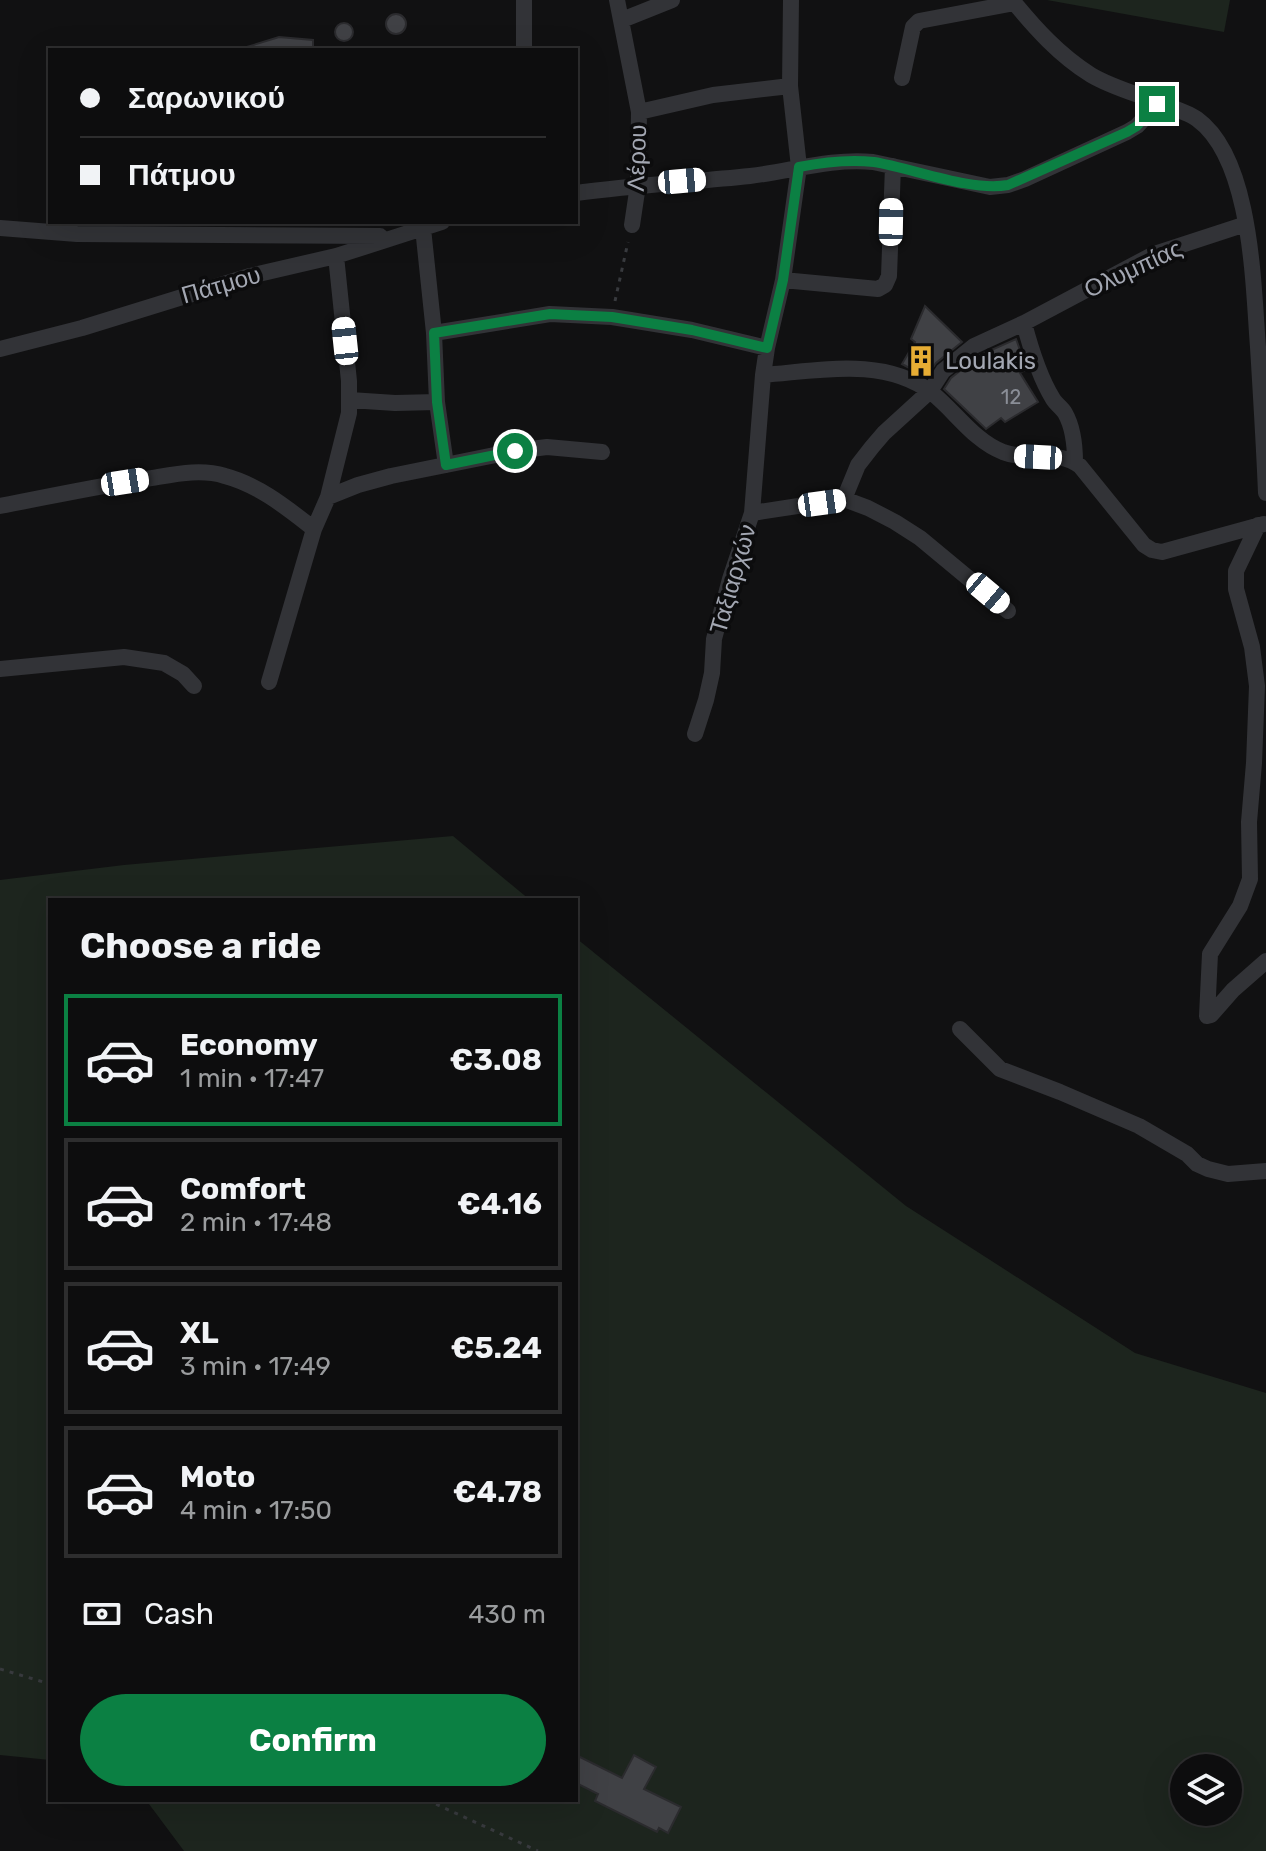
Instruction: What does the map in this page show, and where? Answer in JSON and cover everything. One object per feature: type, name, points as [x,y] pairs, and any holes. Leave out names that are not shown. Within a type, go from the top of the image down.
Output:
[{"type":"street","points":[[524,0],[524,48]]},
{"type":"street","name":"Λέρου","points":[[617,0],[639,112],[638,185],[632,225]]},
{"type":"street","points":[[622,20],[672,0]]},
{"type":"street","points":[[752,513],[763,375],[783,280],[799,167],[790,86],[791,0]]},
{"type":"street","points":[[902,78],[913,27],[919,21],[1013,2],[1041,35],[1093,76],[1195,117],[1208,129],[1220,145],[1237,185],[1246,224],[1265,438],[1266,493]]},
{"type":"street","points":[[639,112],[713,95],[790,86]]},
{"type":"street","points":[[578,193],[753,175],[824,162],[857,161],[990,187],[1008,185],[1127,132],[1137,126],[1157,104]]},
{"type":"street","points":[[783,280],[878,289],[885,285],[889,276],[893,166]]},
{"type":"street","name":"Πάτμου","points":[[0,349],[82,328],[250,276],[336,256],[436,224]]},
{"type":"street","name":"Ολυμπίας","points":[[844,499],[858,465],[872,447],[930,391],[943,371],[974,346],[1154,254],[1246,224]]},
{"type":"street","points":[[0,228],[77,234],[393,236]]},
{"type":"street","points":[[423,228],[434,333],[437,402],[446,465]]},
{"type":"street","points":[[269,682],[314,529],[328,497],[349,413],[336,256]]},
{"type":"street","points":[[434,333],[550,314],[612,317],[692,330],[767,348]]},
{"type":"street","points":[[1024,323],[1053,400],[1065,413],[1071,429],[1075,462]]},
{"type":"street","points":[[763,375],[864,368],[896,374],[930,391],[990,446],[1002,452],[1064,458],[1075,462],[1144,545],[1152,550],[1162,552],[1262,524]]},
{"type":"street","points":[[350,400],[437,402]]},
{"type":"street","points":[[328,497],[391,476],[515,451],[547,447],[602,452]]},
{"type":"street","points":[[0,506],[125,482],[205,472],[221,474],[251,485],[314,529]]},
{"type":"street","points":[[844,499],[908,530],[1008,611]]},
{"type":"street","name":"Ταξιαρχών","points":[[695,734],[712,673],[714,639],[752,513],[844,499]]},
{"type":"street","points":[[1262,524],[1236,571],[1236,589],[1252,647],[1257,686],[1249,822],[1250,879],[1240,906],[1210,954],[1207,1016],[1266,961]]},
{"type":"street","points":[[0,669],[124,657],[164,663],[183,674],[194,686]]},
{"type":"street","points":[[960,1029],[1000,1069],[1139,1126],[1187,1154],[1197,1164],[1228,1174],[1266,1171]]},
{"type":"path","name":"Λέρου","points":[[612,317],[632,225]]},
{"type":"path","points":[[0,1669],[48,1683]]},
{"type":"path","points":[[431,1802],[538,1851]]},
{"type":"shaded area","points":[[1047,0],[1230,0],[1224,32]]},
{"type":"shaded area","points":[[453,836],[528,898],[48,898],[48,1760],[0,1755],[0,880],[124,865]]},
{"type":"shaded area","points":[[578,940],[906,1206],[1135,1353],[1266,1393],[1266,1851],[184,1851],[147,1802],[578,1802]]},
{"type":"building","points":[[396,14],[403,17],[406,24],[403,31],[396,34],[389,31],[386,24],[389,17]]},
{"type":"building","points":[[340,23],[348,23],[353,32],[351,39],[340,41],[335,36],[335,28]]},
{"type":"building","points":[[279,37],[313,40],[313,48],[247,47]]},
{"type":"building","points":[[925,306],[962,342],[936,363],[926,377],[902,364],[915,342],[911,339]]},
{"type":"building","points":[[1016,339],[1027,369],[1020,373],[1038,402],[1005,422],[1001,418],[986,429],[944,389],[951,378],[980,355]]},
{"type":"building","points":[[634,1755],[656,1767],[644,1789],[681,1807],[668,1833],[659,1828],[657,1832],[595,1801],[598,1794],[578,1784],[578,1756],[622,1778]]},
{"type":"place","name":"Loulakis","points":[[921,361]]},
{"type":"route","points":[[515,451],[446,465],[437,402],[434,333],[550,314],[612,317],[692,330],[767,348],[783,280],[799,167],[824,162],[873,162],[990,187],[1008,185],[1127,132],[1137,126],[1157,104]]}]
